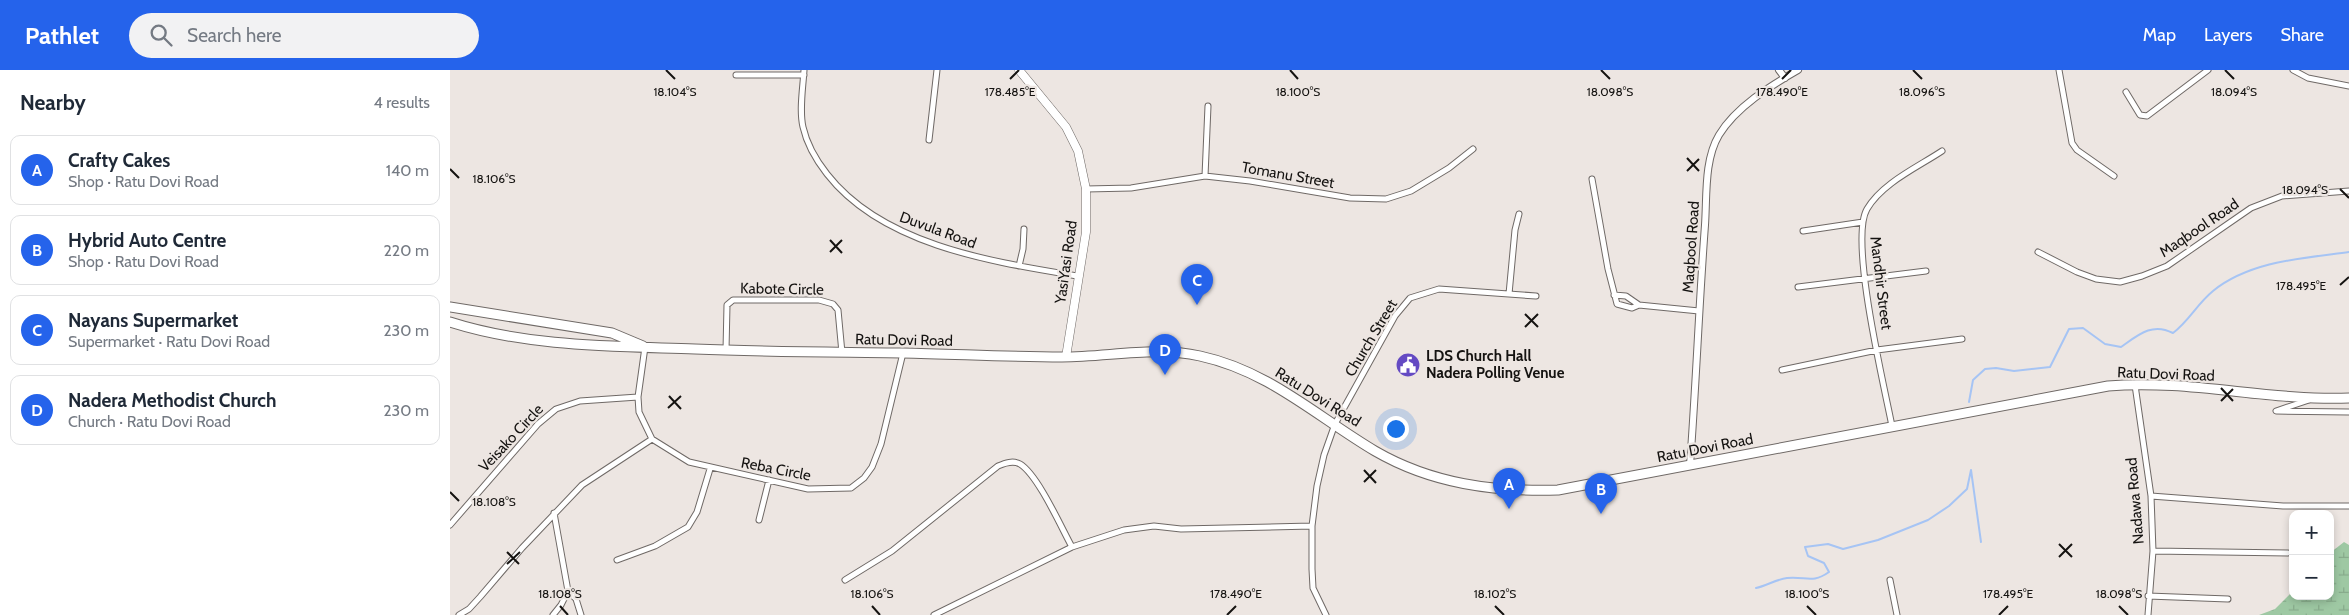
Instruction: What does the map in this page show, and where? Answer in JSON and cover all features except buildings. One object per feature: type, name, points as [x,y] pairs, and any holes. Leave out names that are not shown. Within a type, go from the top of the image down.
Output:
[{"type":"main road","name":"YasiYasi Road","points":[[1019,70],[1066,127],[1078,152],[1086,189],[1086,232],[1066,357]]},
{"type":"main road","name":"Ratu Dovi Road","points":[[452,307],[612,333],[645,347]]},
{"type":"main road","name":"Ratu Dovi Road","points":[[450,322],[500,333],[586,346],[1066,357],[1145,351],[1200,356],[1243,369],[1274,385],[1376,452],[1412,469],[1455,483],[1521,491],[1558,490],[2068,392],[2108,386],[2161,384],[2314,398],[2349,398]]},
{"type":"street","points":[[929,140],[937,70]]},
{"type":"street","points":[[1779,70],[1785,78]]},
{"type":"street","name":"Maqbool Road","points":[[1690,464],[1699,311],[1710,163],[1713,148],[1719,135],[1732,118],[1798,70]]},
{"type":"street","points":[[2059,70],[2072,143],[2077,150],[2114,176]]},
{"type":"street","points":[[2126,92],[2140,115],[2147,116],[2208,70]]},
{"type":"street","points":[[2293,70],[2308,78],[2349,86]]},
{"type":"street","points":[[736,75],[804,73]]},
{"type":"street","name":"Duvula Road","points":[[804,73],[803,126],[813,155],[837,186],[863,209],[892,227],[979,257],[1078,276]]},
{"type":"street","points":[[1205,176],[1208,106]]},
{"type":"street","name":"Tomanu Street","points":[[1086,189],[1131,188],[1205,176],[1250,181],[1350,198],[1386,199],[1411,191],[1449,168],[1473,149]]},
{"type":"street","name":"Mandhir Street","points":[[1892,426],[1865,277],[1861,238],[1863,222],[1866,210],[1874,199],[1891,184],[1942,151]]},
{"type":"street","points":[[1592,180],[1614,295],[1618,306],[1632,308],[1639,305],[1699,311]]},
{"type":"street","name":"Maqbool Road","points":[[2038,252],[2077,272],[2096,279],[2120,282],[2167,266],[2258,205],[2282,196],[2349,191]]},
{"type":"street","points":[[1510,294],[1515,230],[1519,214]]},
{"type":"street","points":[[1803,231],[1863,222]]},
{"type":"street","points":[[1019,266],[1023,249],[1024,229]]},
{"type":"street","points":[[1798,288],[1865,277],[1926,271]]},
{"type":"street","name":"Church Street","points":[[1326,615],[1313,588],[1312,569],[1312,526],[1317,486],[1324,455],[1335,424],[1395,316],[1410,298],[1439,289],[1536,296]]},
{"type":"street","points":[[1614,295],[1626,296],[1639,305]]},
{"type":"street","name":"Kabote Circle","points":[[726,350],[725,314],[727,305],[733,300],[806,299],[827,301],[838,310],[842,353]]},
{"type":"street","points":[[450,322],[452,307]]},
{"type":"street","points":[[1782,370],[1877,350],[1962,339]]},
{"type":"street","points":[[459,615],[480,598],[554,513],[582,485],[652,439],[639,412],[638,397],[645,347]]},
{"type":"street","name":"Reba Circle","points":[[652,439],[689,462],[710,468],[808,489],[835,490],[851,488],[864,478],[872,467],[881,444],[903,353]]},
{"type":"street","name":"Nadawa Road","points":[[2135,385],[2151,496],[2152,551],[2148,615]]},
{"type":"street","name":"Veisako Circle","points":[[450,525],[538,424],[556,409],[580,401],[638,397]]},
{"type":"street","points":[[2314,398],[2276,411],[2349,412]]},
{"type":"street","points":[[846,580],[892,551],[998,466],[1010,462],[1019,463],[1033,477],[1072,546]]},
{"type":"street","points":[[617,560],[655,546],[688,526],[696,512],[710,468]]},
{"type":"street","points":[[759,520],[769,480]]},
{"type":"street","points":[[2151,496],[2283,506],[2349,506]]},
{"type":"street","points":[[553,615],[562,606],[568,590],[554,513]]},
{"type":"street","points":[[934,615],[1072,546],[1124,530],[1154,526],[1182,528],[1312,526]]},
{"type":"street","points":[[2152,551],[2288,553]]},
{"type":"street","points":[[1890,580],[1897,615]]},
{"type":"street","points":[[568,590],[576,599],[581,615]]},
{"type":"street","points":[[2148,596],[2228,599]]},
{"type":"green space","points":[[2344,542],[2349,545],[2349,615],[2259,615],[2275,609],[2289,595],[2289,600],[2334,600],[2334,550]]},
{"type":"waterway","points":[[1969,402],[1973,380],[1985,369],[1996,368],[2014,371],[2050,367],[2069,329],[2083,328],[2105,344],[2121,347],[2139,334],[2152,329],[2173,333],[2213,291],[2244,273],[2278,262],[2349,252]]},
{"type":"waterway","points":[[1756,588],[1783,579],[1818,578],[1829,572],[1824,563],[1808,556],[1805,547],[1828,544],[1843,549],[1878,540],[1928,520],[1949,506],[1967,489],[1971,470],[1981,542]]},
{"type":"place","name":"Nayans Supermarket","points":[[1197,305]]},
{"type":"place","name":"LDS Church Hall Nadera Polling Venue","points":[[1408,365]]},
{"type":"place","name":"Nadera Methodist Church","points":[[1165,375]]},
{"type":"place","name":"Crafty Cakes","points":[[1509,509]]},
{"type":"place","name":"Hybrid Auto Centre","points":[[1601,514]]}]
